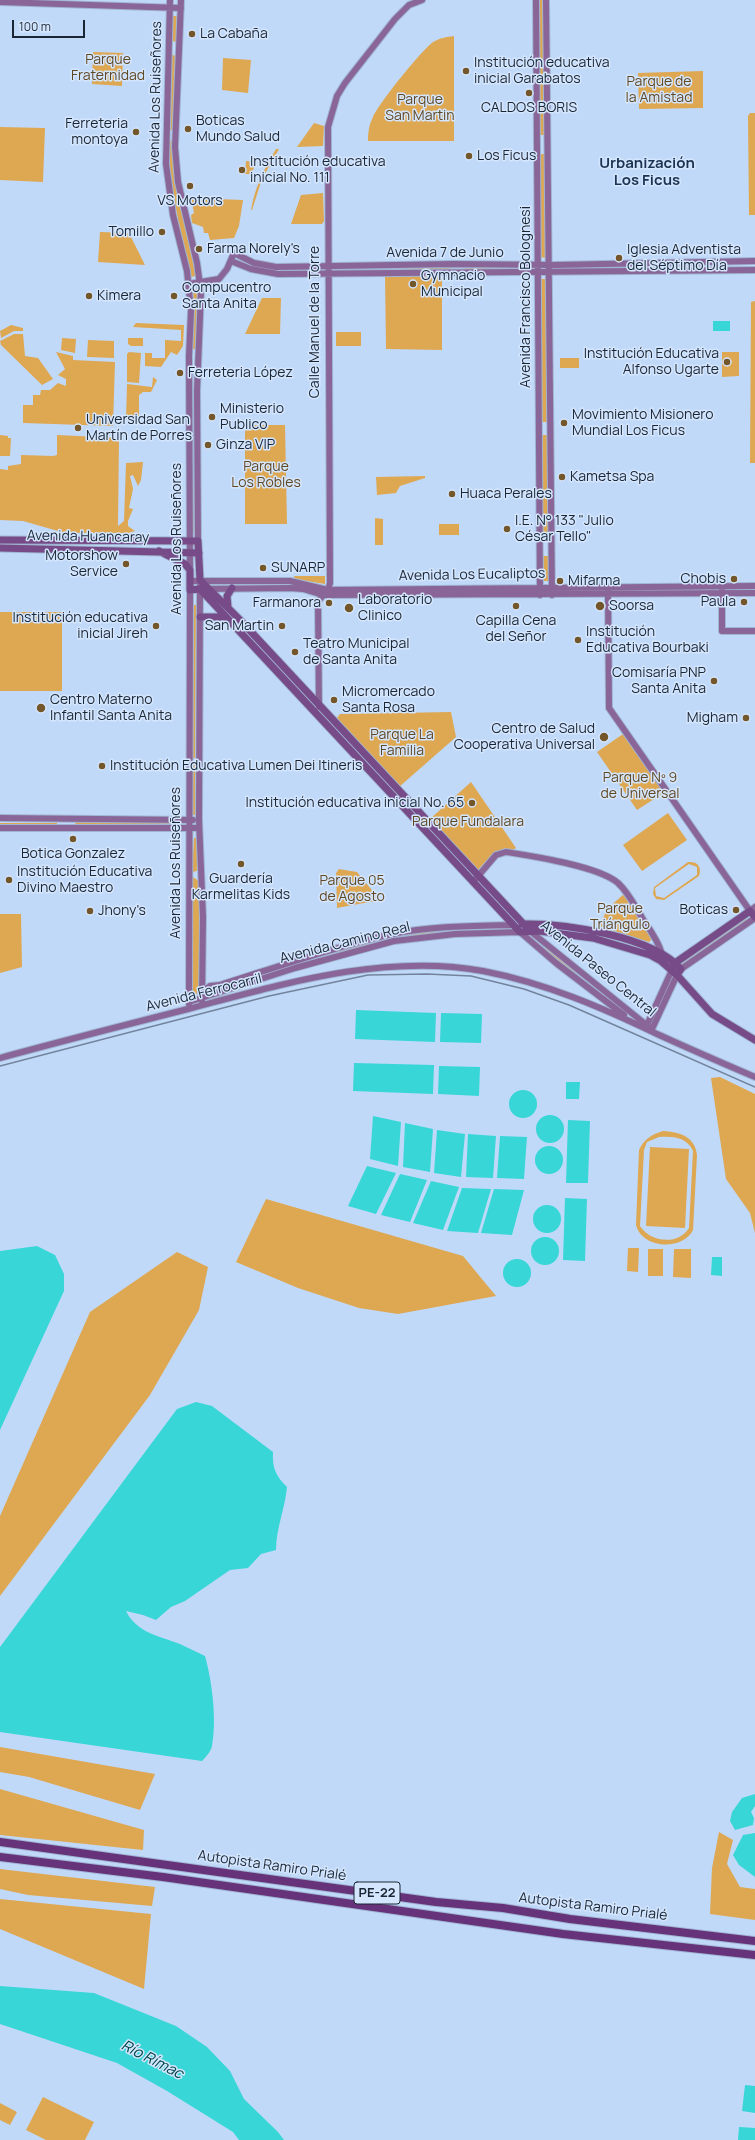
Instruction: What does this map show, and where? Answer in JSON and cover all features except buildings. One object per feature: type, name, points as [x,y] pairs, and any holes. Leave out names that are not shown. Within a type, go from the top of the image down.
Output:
[{"type":"highway","name":"Autopista Ramiro Prialé","points":[[0,1842],[436,1902],[503,1908],[570,1919],[755,1941]]},
{"type":"highway","name":"Autopista Ramiro Prialé","points":[[0,1857],[163,1877],[563,1934],[755,1955]]},
{"type":"main road","name":"Avenida Los Ruiseñores","points":[[170,0],[166,164],[168,188],[189,284],[191,311],[188,356],[190,553],[189,1005]]},
{"type":"main road","name":"Avenida Los Ruiseñores","points":[[181,0],[175,147],[178,182],[200,282],[201,318],[197,391],[198,541],[200,580],[199,828],[204,917],[201,996],[202,1005]]},
{"type":"main road","points":[[410,3],[422,0]]},
{"type":"main road","name":"Avenida Francisco Bolognesi","points":[[536,0],[540,595]]},
{"type":"main road","name":"Avenida Francisco Bolognesi","points":[[546,0],[552,595]]},
{"type":"main road","points":[[0,2],[181,8]]},
{"type":"main road","name":"Calle Manuel de la Torre","points":[[328,590],[330,583],[330,540],[327,274],[328,127],[337,96],[365,57],[395,19],[410,3]]},
{"type":"main road","name":"Avenida 7 de Junio","points":[[755,261],[549,269],[538,272],[327,274],[273,274],[251,269],[234,262],[237,255],[254,263],[272,267],[538,265],[549,269],[755,270]]},
{"type":"main road","points":[[189,284],[219,279],[234,262]]},
{"type":"main road","name":"Avenida Huancaray","points":[[0,540],[198,541]]},
{"type":"main road","name":"Avenida Huancaray","points":[[0,548],[199,553]]},
{"type":"main road","points":[[159,551],[179,559],[190,570]]},
{"type":"main road","name":"Avenida Los Eucaliptos","points":[[190,580],[290,581],[328,590],[755,586]]},
{"type":"main road","points":[[200,580],[228,607],[320,706],[475,879]]},
{"type":"main road","points":[[722,586],[722,631],[755,631]]},
{"type":"main road","points":[[608,587],[609,708],[752,909],[755,918],[676,970],[652,1029]]},
{"type":"main road","points":[[228,607],[227,596],[232,588]]},
{"type":"main road","name":"Avenida Los Eucaliptos","points":[[190,590],[290,588],[302,589],[323,595],[552,595],[755,592]]},
{"type":"main road","points":[[200,590],[315,713],[475,879]]},
{"type":"main road","points":[[315,713],[320,706],[318,601],[328,590]]},
{"type":"main road","points":[[200,617],[226,617]]},
{"type":"main road","points":[[0,818],[199,820]]},
{"type":"main road","points":[[0,828],[199,828]]},
{"type":"main road","points":[[475,879],[496,855],[506,852],[571,864],[604,875],[618,884],[625,891],[662,958]]},
{"type":"main road","name":"Avenida Paseo Central","points":[[475,879],[530,931],[646,1026],[658,1034]]},
{"type":"main road","name":"Avenida Paseo Central","points":[[475,879],[520,932],[556,963],[635,1023]]},
{"type":"main road","points":[[646,1026],[676,970],[752,909]]},
{"type":"main road","name":"Avenida Camino Real","points":[[189,1005],[201,996],[210,986],[220,985],[298,959],[392,934],[461,926],[522,924],[562,926],[595,932],[641,945],[662,958],[676,970],[712,1014],[755,1040]]},
{"type":"main road","name":"Avenida Camino Real","points":[[201,996],[394,941],[455,934],[530,931],[593,938],[662,958]]},
{"type":"main road","name":"Avenida Ferrocarril","points":[[0,1058],[189,1005],[202,1005],[342,972],[406,967],[450,967],[485,972],[539,984],[578,998],[635,1023],[646,1026],[658,1034],[755,1077]]},
{"type":"main road","points":[[202,974],[204,980],[210,986]]},
{"type":"green space","points":[[538,0],[544,0],[545,135],[539,135]]},
{"type":"green space","points":[[173,16],[178,16],[176,42],[173,41]]},
{"type":"green space","name":"Parque San Martin","points":[[454,36],[454,141],[368,141],[369,129],[377,110],[419,56],[433,42]]},
{"type":"green space","name":"Parque Fraternidad","points":[[93,52],[123,53],[122,86],[92,84]]},
{"type":"green space","points":[[172,55],[177,56],[173,130],[169,130]]},
{"type":"green space","points":[[223,58],[251,60],[248,93],[222,90]]},
{"type":"green space","name":"Parque de la Amistad","points":[[703,71],[703,108],[639,109],[638,73]]},
{"type":"green space","points":[[750,113],[755,113],[755,215],[749,215],[748,116]]},
{"type":"green space","points":[[314,123],[324,126],[323,146],[297,147]]},
{"type":"green space","points":[[0,127],[45,128],[43,182],[0,180]]},
{"type":"green space","points":[[168,140],[172,141],[176,184],[196,276],[190,277],[171,185]]},
{"type":"green space","points":[[276,149],[279,149],[262,179],[251,210],[260,178]]},
{"type":"green space","points":[[539,154],[545,154],[546,258],[540,257]]},
{"type":"green space","points":[[246,161],[257,162],[251,174],[245,174]]},
{"type":"green space","points":[[323,193],[324,221],[322,224],[291,224],[301,195]]},
{"type":"green space","points":[[191,198],[243,200],[239,226],[234,238],[210,240],[208,233],[204,233],[203,227],[192,223],[191,215],[194,213]]},
{"type":"green space","points":[[100,232],[129,233],[145,265],[98,262]]},
{"type":"green space","points":[[703,265],[702,268],[557,270],[557,267]]},
{"type":"green space","points":[[451,267],[451,270],[333,271],[333,268]]},
{"type":"green space","points":[[465,267],[529,267],[529,270],[465,270]]},
{"type":"green space","points":[[385,275],[439,275],[442,278],[442,350],[386,349]]},
{"type":"green space","points":[[540,279],[546,279],[548,422],[542,422]]},
{"type":"green space","points":[[193,289],[197,289],[198,319],[195,349],[192,349],[194,318]]},
{"type":"green space","points":[[262,298],[281,298],[280,334],[245,334]]},
{"type":"green space","points":[[755,301],[755,463],[750,463],[751,302]]},
{"type":"green space","points":[[136,323],[184,325],[183,346],[177,355],[171,352],[161,367],[145,366],[145,353],[152,353],[152,358],[165,358],[165,340],[181,341],[181,330],[133,327]]},
{"type":"green space","points":[[11,325],[23,328],[23,331],[14,331],[1,338],[0,331]]},
{"type":"green space","points":[[336,332],[361,332],[361,346],[336,346]]},
{"type":"green space","points":[[14,334],[23,334],[25,356],[38,358],[53,379],[42,385],[1,345],[0,341]]},
{"type":"green space","points":[[62,338],[76,339],[75,353],[61,350]]},
{"type":"green space","points":[[128,338],[143,338],[143,346],[131,346],[128,344]]},
{"type":"green space","points":[[88,340],[114,341],[114,358],[87,357]]},
{"type":"green space","points":[[56,352],[73,356],[73,360],[115,362],[113,426],[23,423],[23,405],[33,405],[33,395],[40,395],[41,390],[50,390],[58,383],[66,386],[66,379],[58,375],[65,369]]},
{"type":"green space","points":[[129,352],[141,353],[139,383],[127,382],[127,354]]},
{"type":"green space","points":[[722,352],[739,352],[739,376],[722,377]]},
{"type":"green space","points":[[560,358],[579,358],[579,368],[560,368]]},
{"type":"green space","points":[[153,377],[157,380],[151,392],[143,392],[139,395],[139,419],[126,419],[127,384],[152,387]]},
{"type":"green space","points":[[192,406],[195,406],[196,533],[193,533]]},
{"type":"green space","name":"Parque Los Robles","points":[[245,425],[285,425],[287,524],[245,524]]},
{"type":"green space","points":[[0,435],[11,438],[10,456],[0,456]]},
{"type":"green space","points":[[57,435],[119,438],[118,526],[124,521],[126,463],[143,462],[141,480],[138,486],[133,475],[130,476],[133,489],[129,508],[133,509],[128,521],[128,526],[135,531],[128,533],[65,533],[23,521],[0,520],[0,469],[8,470],[8,466],[21,464],[21,455],[57,455]]},
{"type":"green space","points":[[542,435],[548,435],[548,540],[543,540]]},
{"type":"green space","points":[[425,476],[425,478],[400,486],[396,493],[377,495],[376,477]]},
{"type":"green space","points":[[375,518],[383,519],[383,545],[375,545]]},
{"type":"green space","points":[[439,524],[459,524],[459,535],[439,535]]},
{"type":"green space","points":[[543,556],[549,556],[549,581],[544,581]]},
{"type":"green space","points":[[294,576],[325,576],[325,584],[295,579]]},
{"type":"green space","points":[[218,600],[316,706],[316,709],[215,602]]},
{"type":"green space","points":[[194,605],[196,605],[195,758],[192,758]]},
{"type":"green space","points":[[0,612],[62,612],[62,691],[0,691]]},
{"type":"green space","name":"Parque La Familia","points":[[451,712],[456,737],[399,787],[337,718],[340,714]]},
{"type":"green space","points":[[324,715],[422,819],[419,823],[322,716]]},
{"type":"green space","name":"Parque Nº 9 de Universal","points":[[623,734],[665,792],[637,810],[597,752]]},
{"type":"green space","points":[[191,765],[195,765],[195,815],[192,815]]},
{"type":"green space","name":"Parque Fundalara","points":[[471,782],[516,848],[513,850],[502,850],[494,854],[478,870],[430,819]]},
{"type":"green space","points":[[668,813],[687,840],[642,871],[623,845]]},
{"type":"green space","points":[[75,822],[179,823],[179,826],[76,826]]},
{"type":"green space","points":[[0,823],[57,823],[57,826],[0,826]]},
{"type":"green space","points":[[428,826],[517,921],[513,923],[425,829]]},
{"type":"green space","points":[[194,838],[197,838],[198,870],[194,872],[192,870]]},
{"type":"green space","points":[[688,862],[694,862],[699,867],[699,876],[664,900],[656,899],[653,894],[654,887]],"holes":[[[689,864],[697,867],[697,875],[664,898],[656,896],[655,888]]]},
{"type":"green space","name":"Parque 05 de Agosto","points":[[339,869],[357,872],[380,900],[337,908],[336,873]]},
{"type":"green space","points":[[193,877],[199,881],[199,993],[194,995],[192,994]]},
{"type":"green space","name":"Parque Triángulo","points":[[624,894],[652,939],[649,942],[599,926],[608,908]]},
{"type":"green space","points":[[0,914],[21,914],[22,967],[0,973]]},
{"type":"green space","points":[[745,917],[747,921],[681,966],[678,962]]},
{"type":"green space","points":[[511,927],[512,930],[444,932],[396,938],[395,936],[442,929]]},
{"type":"green space","points":[[389,939],[389,941],[341,952],[214,992],[214,989],[340,950]]},
{"type":"green space","points":[[539,941],[637,1021],[537,944]]},
{"type":"green space","points":[[720,1077],[755,1094],[755,1233],[750,1213],[726,1179],[711,1078]]},
{"type":"green space","points":[[663,1131],[675,1132],[690,1139],[696,1149],[697,1155],[693,1230],[688,1237],[672,1244],[654,1243],[646,1239],[640,1233],[636,1225],[639,1150],[651,1136]],"holes":[[[659,1137],[679,1138],[687,1143],[693,1151],[689,1228],[678,1238],[664,1240],[650,1236],[640,1226],[644,1150],[647,1142]]]},
{"type":"green space","points":[[650,1147],[689,1149],[685,1228],[646,1226]]},
{"type":"green space","points":[[266,1199],[463,1256],[496,1296],[398,1314],[359,1308],[298,1288],[236,1262]]},
{"type":"green space","points":[[628,1248],[639,1248],[638,1272],[627,1271]]},
{"type":"green space","points":[[648,1249],[663,1249],[663,1276],[648,1276]]},
{"type":"green space","points":[[674,1249],[691,1249],[691,1278],[673,1277]]},
{"type":"green space","points":[[177,1252],[208,1267],[199,1310],[150,1395],[0,1596],[0,1516],[90,1312]]},
{"type":"green space","points":[[0,1747],[155,1774],[140,1810],[29,1777],[0,1772]]},
{"type":"green space","points":[[0,1789],[144,1830],[143,1850],[0,1835]]},
{"type":"green space","points":[[719,1832],[733,1840],[727,1864],[740,1887],[755,1889],[755,1920],[710,1914],[712,1868]]},
{"type":"green space","points":[[0,1869],[155,1887],[152,1906],[28,1895],[0,1889]]},
{"type":"green space","points":[[0,1899],[151,1914],[144,1989],[0,1929]]},
{"type":"green space","points":[[43,2097],[94,2122],[85,2140],[46,2140],[26,2130]]},
{"type":"green space","points":[[0,2103],[17,2112],[10,2125],[0,2120]]},
{"type":"water","points":[[713,321],[730,321],[730,331],[713,331]]},
{"type":"water","points":[[356,1010],[436,1013],[435,1042],[355,1039]]},
{"type":"water","points":[[441,1013],[482,1014],[481,1043],[440,1042]]},
{"type":"water","points":[[354,1063],[434,1065],[433,1094],[353,1091]]},
{"type":"water","points":[[439,1066],[480,1067],[479,1096],[438,1094]]},
{"type":"water","points":[[566,1082],[580,1082],[579,1099],[566,1099]]},
{"type":"water","points":[[523,1090],[533,1094],[537,1104],[533,1114],[523,1118],[513,1114],[509,1104],[513,1094]]},
{"type":"water","points":[[550,1115],[560,1119],[564,1129],[560,1139],[550,1143],[540,1139],[536,1129],[540,1119]]},
{"type":"water","points":[[373,1116],[401,1122],[398,1166],[370,1159]]},
{"type":"water","points":[[568,1120],[590,1121],[588,1183],[566,1183]]},
{"type":"water","points":[[405,1123],[433,1129],[430,1172],[403,1167]]},
{"type":"water","points":[[437,1130],[465,1134],[461,1177],[434,1173]]},
{"type":"water","points":[[468,1134],[496,1136],[493,1178],[466,1177]]},
{"type":"water","points":[[500,1136],[527,1137],[524,1179],[497,1178]]},
{"type":"water","points":[[549,1146],[559,1150],[563,1160],[559,1170],[549,1174],[539,1170],[535,1160],[539,1150]]},
{"type":"water","points":[[367,1166],[396,1173],[376,1214],[348,1206]]},
{"type":"water","points":[[400,1174],[427,1180],[410,1222],[381,1215]]},
{"type":"water","points":[[431,1181],[459,1187],[443,1230],[413,1223]]},
{"type":"water","points":[[462,1188],[491,1189],[478,1233],[447,1231]]},
{"type":"water","points":[[494,1189],[524,1190],[512,1235],[481,1233]]},
{"type":"water","points":[[565,1198],[587,1199],[585,1261],[563,1260]]},
{"type":"water","points":[[547,1205],[557,1209],[561,1219],[557,1229],[547,1233],[537,1229],[533,1219],[537,1209]]},
{"type":"water","points":[[545,1237],[555,1241],[559,1251],[555,1261],[545,1265],[535,1261],[531,1251],[535,1241]]},
{"type":"water","points":[[37,1246],[55,1255],[64,1274],[64,1291],[0,1430],[0,1251]]},
{"type":"water","points":[[712,1257],[722,1257],[722,1276],[711,1275]]},
{"type":"water","points":[[517,1259],[527,1263],[531,1273],[527,1283],[517,1287],[507,1283],[503,1273],[507,1263]]},
{"type":"water","points":[[196,1402],[212,1406],[273,1452],[274,1467],[280,1479],[287,1487],[277,1534],[276,1550],[261,1554],[248,1568],[230,1570],[185,1601],[171,1607],[156,1620],[126,1611],[136,1624],[149,1633],[180,1644],[205,1656],[212,1688],[214,1712],[212,1746],[207,1756],[202,1761],[0,1732],[0,1647],[177,1409]]},
{"type":"water","points":[[755,1794],[755,1806],[751,1812],[754,1818],[753,1825],[735,1830],[730,1821],[732,1812],[742,1798]]},
{"type":"water","points":[[755,1833],[755,1877],[739,1865],[733,1855],[743,1835]]},
{"type":"water","name":"Río Rímac","points":[[0,1986],[94,1993],[176,2026],[207,2047],[230,2071],[244,2099],[278,2132],[284,2140],[239,2140],[233,2132],[167,2091],[117,2063],[0,2024]]},
{"type":"water","points":[[745,2085],[755,2086],[755,2113],[742,2111]]},
{"type":"water","points":[[739,2127],[755,2128],[755,2140],[738,2140]]},
{"type":"railway","points":[[0,1066],[269,996],[368,975],[427,974],[471,976],[524,989],[569,1005],[755,1087]]},
{"type":"place","name":"La Cabaña","points":[[192,34]]},
{"type":"place","name":"Institución educativa inicial Garabatos","points":[[466,71]]},
{"type":"place","name":"CALDOS BORIS","points":[[529,93]]},
{"type":"place","name":"Boticas Mundo Salud","points":[[188,129]]},
{"type":"place","name":"Ferreteria montoya","points":[[136,132]]},
{"type":"place","name":"Los Ficus","points":[[469,156]]},
{"type":"place","name":"Institución educativa inicial No. 111","points":[[242,170]]},
{"type":"place","name":"VS Motors","points":[[190,186]]},
{"type":"place","name":"Tomillo","points":[[162,232]]},
{"type":"place","name":"Farma Norely's","points":[[199,249]]},
{"type":"place","name":"Iglesia Adventista del Séptimo Día","points":[[619,258]]},
{"type":"place","name":"Gymnacio Municipal","points":[[413,284]]},
{"type":"place","name":"Kimera","points":[[89,296]]},
{"type":"place","name":"Compucentro Santa Anita","points":[[174,296]]},
{"type":"place","name":"Institución Educativa Alfonso Ugarte","points":[[727,362]]},
{"type":"place","name":"Ferreteria López","points":[[180,373]]},
{"type":"place","name":"Ministerio Publico","points":[[212,417]]},
{"type":"place","name":"Movimiento Misionero Mundial Los Ficus","points":[[564,423]]},
{"type":"place","name":"Universidad San Martín de Porres","points":[[78,428]]},
{"type":"place","name":"Ginza VIP","points":[[208,445]]},
{"type":"place","name":"Kametsa Spa","points":[[562,477]]},
{"type":"place","name":"Huaca Perales","points":[[452,494]]},
{"type":"place","name":"I.E. N° 133 \"Julio César Tello\"","points":[[507,529]]},
{"type":"place","name":"Motorshow Service","points":[[126,564]]},
{"type":"place","name":"SUNARP","points":[[263,568]]},
{"type":"place","name":"Chobis","points":[[734,579]]},
{"type":"place","name":"Mifarma","points":[[560,581]]},
{"type":"place","name":"Paula","points":[[744,602]]},
{"type":"place","name":"Farmanora","points":[[329,603]]},
{"type":"place","name":"Capilla Cena del Señor","points":[[516,606]]},
{"type":"place","name":"Soorsa","points":[[600,606]]},
{"type":"place","name":"Laboratorio Clinico","points":[[349,608]]},
{"type":"place","name":"Institución educativa inicial Jireh","points":[[156,626]]},
{"type":"place","name":"San Martin","points":[[282,626]]},
{"type":"place","name":"Institución Educativa Bourbaki","points":[[578,640]]},
{"type":"place","name":"Teatro Municipal de Santa Anita","points":[[295,652]]},
{"type":"place","name":"Comisaría PNP Santa Anita","points":[[714,681]]},
{"type":"place","name":"Micromercado Santa Rosa","points":[[334,700]]},
{"type":"place","name":"Centro Materno Infantil Santa Anita","points":[[41,708]]},
{"type":"place","name":"Migham","points":[[746,718]]},
{"type":"place","name":"Centro de Salud Cooperativa Universal","points":[[604,737]]},
{"type":"place","name":"Institución Educativa Lumen Dei Itineris","points":[[102,766]]},
{"type":"place","name":"Institución educativa inicial No. 65","points":[[472,803]]},
{"type":"place","name":"Botica Gonzalez","points":[[73,839]]},
{"type":"place","name":"Guardería Karmelitas Kids","points":[[241,864]]},
{"type":"place","name":"Institución Educativa Divino Maestro","points":[[9,880]]},
{"type":"place","name":"Boticas","points":[[736,910]]},
{"type":"place","name":"Jhony's","points":[[90,911]]},
{"type":"district","name":"Urbanización Los Ficus","points":[[647,172]]}]
